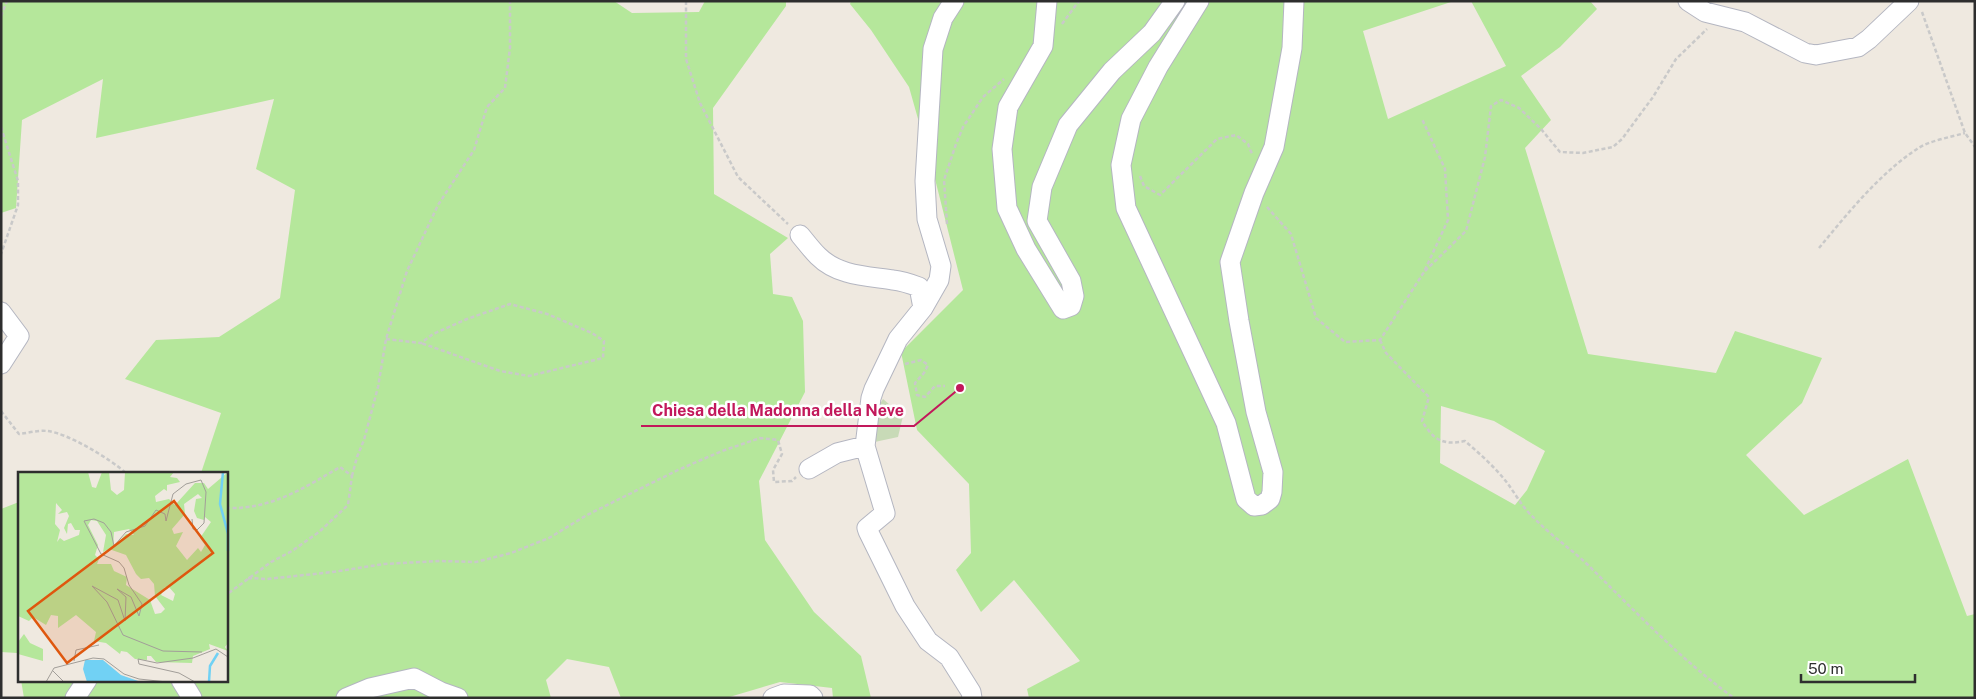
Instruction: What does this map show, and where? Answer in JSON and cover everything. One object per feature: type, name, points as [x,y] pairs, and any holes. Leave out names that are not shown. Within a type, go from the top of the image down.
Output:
[{"type":"street","points":[[954,1],[943,18],[933,50],[925,181],[927,219],[941,266],[939,280],[923,308],[898,339],[874,389],[865,446],[884,513],[867,528],[905,606],[928,641],[949,657],[971,692],[972,698]]},
{"type":"street","points":[[1047,1],[1043,46],[1008,107],[1002,149],[1007,208],[1026,249],[1063,309],[1071,306],[1074,296],[1071,281],[1037,221],[1042,187],[1068,125],[1112,72],[1152,33],[1175,1]]},
{"type":"street","points":[[1199,1],[1158,67],[1132,119],[1121,165],[1126,208],[1226,423],[1246,499],[1254,506],[1262,505],[1270,499],[1273,472],[1256,412],[1238,321],[1230,262],[1254,193],[1274,147],[1292,48],[1294,1]]},
{"type":"street","points":[[1688,1],[1705,12],[1745,22],[1805,53],[1816,55],[1858,47],[1916,6]]},
{"type":"street","points":[[800,235],[818,256],[848,273],[919,286],[923,308]]},
{"type":"street","points":[[1,312],[19,336],[1,364]]},
{"type":"street","points":[[809,469],[838,453],[865,446]]},
{"type":"street","points":[[346,698],[370,688],[414,678],[458,698]]},
{"type":"street","points":[[75,698],[86,682]]},
{"type":"street","points":[[182,682],[192,698]]},
{"type":"street","points":[[773,698],[784,694],[810,695],[813,698]]},
{"type":"path","points":[[1,16],[7,1]]},
{"type":"path","points":[[228,593],[271,562],[292,551],[319,532],[348,505],[352,476],[378,387],[386,339],[407,271],[438,205],[474,150],[487,107],[505,88],[510,48],[510,1]]},
{"type":"path","points":[[686,1],[686,59],[700,103],[738,177],[800,235]]},
{"type":"path","points":[[1916,6],[1965,133],[1975,147]]},
{"type":"path","points":[[1424,272],[1466,231],[1485,156],[1491,106],[1501,100],[1519,108],[1541,128],[1560,152],[1582,153],[1613,146],[1622,139],[1676,59],[1721,15]]},
{"type":"path","points":[[948,232],[944,180],[956,144],[963,127],[983,97],[1006,78]]},
{"type":"path","points":[[1380,340],[1424,272],[1448,220],[1445,169],[1422,119]]},
{"type":"path","points":[[1,127],[18,181],[18,205],[1,254]]},
{"type":"path","points":[[1819,248],[1850,210],[1918,147],[1965,133]]},
{"type":"path","points":[[1138,170],[1144,186],[1160,195],[1217,139],[1236,135],[1248,144],[1253,157]]},
{"type":"path","points":[[1254,193],[1291,234],[1316,318],[1345,342],[1380,340]]},
{"type":"path","points":[[386,339],[421,343],[500,371],[529,376],[603,358],[604,342],[592,333],[547,314],[510,304],[467,319],[433,334],[421,343]]},
{"type":"path","points":[[1380,340],[1386,352],[1430,397],[1422,420],[1429,432],[1439,440],[1455,443],[1464,441],[1480,454],[1507,482],[1531,516],[1552,536],[1586,563],[1644,618],[1673,650],[1734,698]]},
{"type":"path","points":[[898,367],[921,360],[928,365],[915,383],[917,395],[925,397],[936,386],[945,386]]},
{"type":"path","points":[[1,411],[19,434],[47,431],[76,441],[112,460],[125,472]]},
{"type":"path","points":[[248,578],[267,579],[384,564],[439,561],[476,562],[511,553],[549,538],[587,514],[678,470],[722,451],[760,438],[778,440],[782,454],[773,470],[774,482],[792,481],[800,472],[809,469]]},
{"type":"path","points":[[228,508],[272,502],[300,491],[340,467],[352,476]]},
{"type":"green space","points":[[1,1],[614,1],[632,13],[699,12],[705,1],[786,1],[786,6],[713,108],[714,194],[788,238],[770,254],[773,294],[792,297],[803,321],[805,392],[759,481],[765,540],[814,612],[861,656],[871,698],[833,698],[832,688],[780,682],[726,698],[621,698],[609,667],[567,659],[546,680],[551,698],[24,698],[21,682],[228,682],[228,472],[201,472],[221,413],[125,379],[156,340],[219,337],[280,298],[295,190],[256,169],[274,99],[96,138],[103,79],[22,120],[16,208],[1,213]]},
{"type":"green space","points":[[851,1],[1454,1],[1363,31],[1388,119],[1506,66],[1471,1],[1590,1],[1597,9],[1560,47],[1521,76],[1551,120],[1525,148],[1588,354],[1716,373],[1735,331],[1822,358],[1802,403],[1746,455],[1804,515],[1908,459],[1967,616],[1975,614],[1975,698],[1029,698],[1027,689],[1080,661],[1014,580],[981,612],[956,570],[971,553],[969,484],[917,430],[901,352],[963,290],[909,87],[871,30],[850,4]],"holes":[[[1441,406],[1494,421],[1545,451],[1527,490],[1515,505],[1440,463]]]},
{"type":"green space","points":[[883,399],[903,416],[898,437],[870,443],[877,409]]},
{"type":"green space","points":[[18,502],[18,659],[17,653],[1,652],[1,509]]},
{"type":"place","name":"Chiesa della Madonna della Neve","points":[[960,388]]}]
